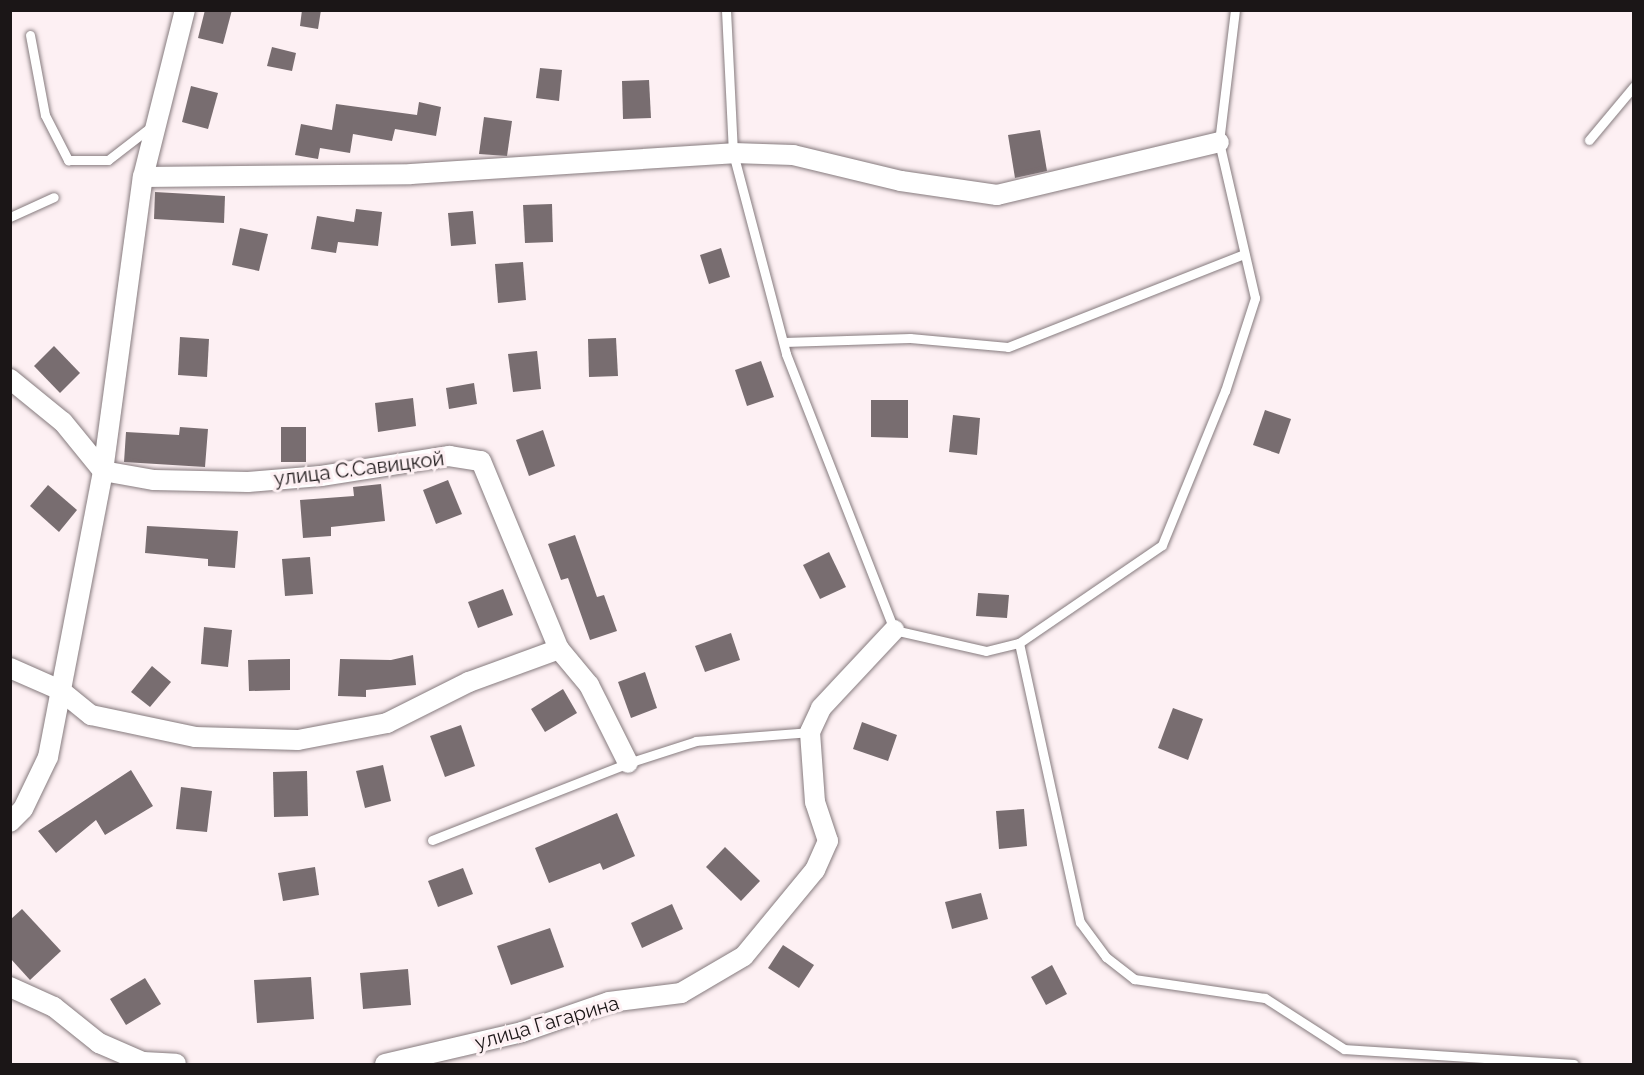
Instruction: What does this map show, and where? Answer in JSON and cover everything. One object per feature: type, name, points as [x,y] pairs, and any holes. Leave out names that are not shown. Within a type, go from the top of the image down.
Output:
[{"type":"street","points":[[10,822],[23,810],[48,757],[103,471],[143,177],[185,10]]},
{"type":"street","points":[[143,177],[411,174],[733,153],[793,155],[901,181],[997,195],[1218,142]]},
{"type":"street","points":[[10,379],[63,422],[103,471]]},
{"type":"street","name":"улица С.Савицкой","points":[[103,471],[153,480],[248,482],[321,476],[449,456],[482,461],[559,649],[589,685],[628,763]]},
{"type":"street","points":[[810,732],[821,708],[894,630]]},
{"type":"street","points":[[10,668],[60,690],[91,715],[195,737],[298,740],[387,723],[470,682],[559,649]]},
{"type":"street","name":"улица Гагарина","points":[[385,1065],[522,1032],[609,1002],[681,993],[744,956],[815,870],[828,841],[815,802],[810,732]]},
{"type":"street","points":[[10,987],[54,1007],[99,1043],[143,1062],[176,1065]]},
{"type":"lane","points":[[726,10],[733,153],[783,342],[894,630],[986,651],[1019,643],[1162,544],[1225,391],[1255,298],[1218,142],[1235,10]]},
{"type":"lane","points":[[30,35],[45,115],[68,160],[108,160],[156,123]]},
{"type":"lane","points":[[1590,140],[1634,86]]},
{"type":"lane","points":[[10,217],[54,197]]},
{"type":"lane","points":[[783,342],[910,338],[1008,347],[1244,254]]},
{"type":"lane","points":[[1019,643],[1080,922],[1106,957],[1134,979],[1266,998],[1344,1049],[1574,1065]]},
{"type":"lane","points":[[432,840],[628,763],[696,741],[810,732]]},
{"type":"building","points":[[205,10],[232,10],[223,44],[198,38]]},
{"type":"building","points":[[302,10],[321,10],[318,29],[300,26]]},
{"type":"building","points":[[272,47],[296,53],[292,71],[267,66]]},
{"type":"building","points":[[540,68],[562,70],[559,101],[536,98]]},
{"type":"building","points":[[649,80],[651,118],[623,119],[622,81]]},
{"type":"building","points":[[191,86],[218,93],[208,129],[182,122]]},
{"type":"building","points":[[419,102],[441,107],[436,136],[395,129],[392,141],[353,134],[350,153],[320,148],[318,159],[295,155],[301,124],[332,130],[336,104],[417,115]]},
{"type":"building","points":[[484,117],[512,121],[507,156],[479,154]]},
{"type":"building","points":[[1040,130],[1047,171],[1015,178],[1008,135]]},
{"type":"building","points":[[155,192],[225,196],[224,223],[154,219]]},
{"type":"building","points":[[552,204],[553,242],[525,243],[523,205]]},
{"type":"building","points":[[356,209],[382,212],[378,246],[338,242],[336,253],[311,249],[317,216],[354,222]]},
{"type":"building","points":[[473,211],[476,244],[451,246],[448,213]]},
{"type":"building","points":[[240,228],[268,234],[259,271],[232,265]]},
{"type":"building","points":[[721,248],[730,277],[709,284],[700,255]]},
{"type":"building","points":[[523,262],[526,300],[498,303],[495,264]]},
{"type":"building","points":[[180,337],[209,339],[207,377],[178,375]]},
{"type":"building","points":[[616,338],[618,376],[589,377],[588,339]]},
{"type":"building","points":[[54,346],[80,373],[60,393],[34,366]]},
{"type":"building","points":[[537,351],[541,389],[513,392],[508,354]]},
{"type":"building","points":[[761,361],[774,397],[747,406],[735,370]]},
{"type":"building","points":[[474,383],[477,404],[449,409],[446,388]]},
{"type":"building","points":[[413,398],[416,426],[378,432],[375,403]]},
{"type":"building","points":[[871,400],[908,400],[908,438],[871,437]]},
{"type":"building","points":[[1265,410],[1291,419],[1279,454],[1253,445]]},
{"type":"building","points":[[953,415],[980,418],[977,455],[949,452]]},
{"type":"building","points":[[180,427],[208,429],[205,467],[124,462],[126,432],[179,435]]},
{"type":"building","points":[[281,427],[306,427],[306,462],[281,462]]},
{"type":"building","points":[[543,430],[555,466],[529,476],[516,440]]},
{"type":"building","points":[[448,480],[462,514],[436,524],[423,490]]},
{"type":"building","points":[[381,484],[385,521],[331,527],[331,536],[303,538],[300,500],[354,496],[353,487]]},
{"type":"building","points":[[48,485],[77,510],[59,532],[30,506]]},
{"type":"building","points":[[147,526],[238,531],[235,568],[208,566],[208,559],[145,553]]},
{"type":"building","points":[[575,535],[597,597],[604,595],[617,631],[590,640],[568,578],[561,580],[548,544]]},
{"type":"building","points":[[829,552],[846,587],[820,599],[803,565]]},
{"type":"building","points":[[310,557],[313,594],[285,596],[282,559]]},
{"type":"building","points":[[503,589],[513,615],[478,628],[468,602]]},
{"type":"building","points":[[978,593],[1009,595],[1007,618],[976,616]]},
{"type":"building","points":[[204,627],[232,630],[228,667],[201,664]]},
{"type":"building","points":[[731,633],[740,660],[705,672],[695,646]]},
{"type":"building","points":[[413,655],[416,685],[366,690],[366,697],[338,696],[340,659],[391,660]]},
{"type":"building","points":[[290,659],[290,690],[249,691],[248,660]]},
{"type":"building","points":[[152,666],[171,682],[150,707],[131,692]]},
{"type":"building","points":[[645,672],[657,708],[631,718],[618,682]]},
{"type":"building","points":[[563,689],[577,713],[545,732],[531,709]]},
{"type":"building","points":[[1173,708],[1203,719],[1188,760],[1158,748]]},
{"type":"building","points":[[862,722],[897,735],[888,761],[853,749]]},
{"type":"building","points":[[461,725],[475,766],[445,777],[430,736]]},
{"type":"building","points":[[383,765],[391,801],[365,808],[356,771]]},
{"type":"building","points":[[131,770],[153,806],[105,835],[96,820],[56,853],[38,831]]},
{"type":"building","points":[[307,771],[308,816],[274,817],[273,772]]},
{"type":"building","points":[[181,787],[212,791],[207,832],[176,829]]},
{"type":"building","points":[[1024,809],[1027,846],[999,849],[996,811]]},
{"type":"building","points":[[617,813],[635,856],[603,870],[600,863],[549,883],[535,848]]},
{"type":"building","points":[[725,847],[760,881],[741,901],[706,867]]},
{"type":"building","points":[[315,867],[319,895],[283,901],[278,873]]},
{"type":"building","points":[[463,868],[473,894],[438,907],[428,881]]},
{"type":"building","points":[[981,893],[988,919],[952,929],[945,902]]},
{"type":"building","points":[[672,904],[683,929],[642,948],[631,923]]},
{"type":"building","points":[[22,909],[61,951],[30,980],[10,958],[10,920]]},
{"type":"building","points":[[550,928],[564,967],[511,985],[497,946]]},
{"type":"building","points":[[783,945],[814,965],[799,988],[768,968]]},
{"type":"building","points":[[1052,965],[1067,994],[1046,1005],[1031,977]]},
{"type":"building","points":[[408,969],[411,1005],[363,1009],[360,973]]},
{"type":"building","points":[[311,977],[314,1019],[257,1023],[254,980]]},
{"type":"building","points":[[145,978],[161,1004],[126,1025],[110,999]]}]
